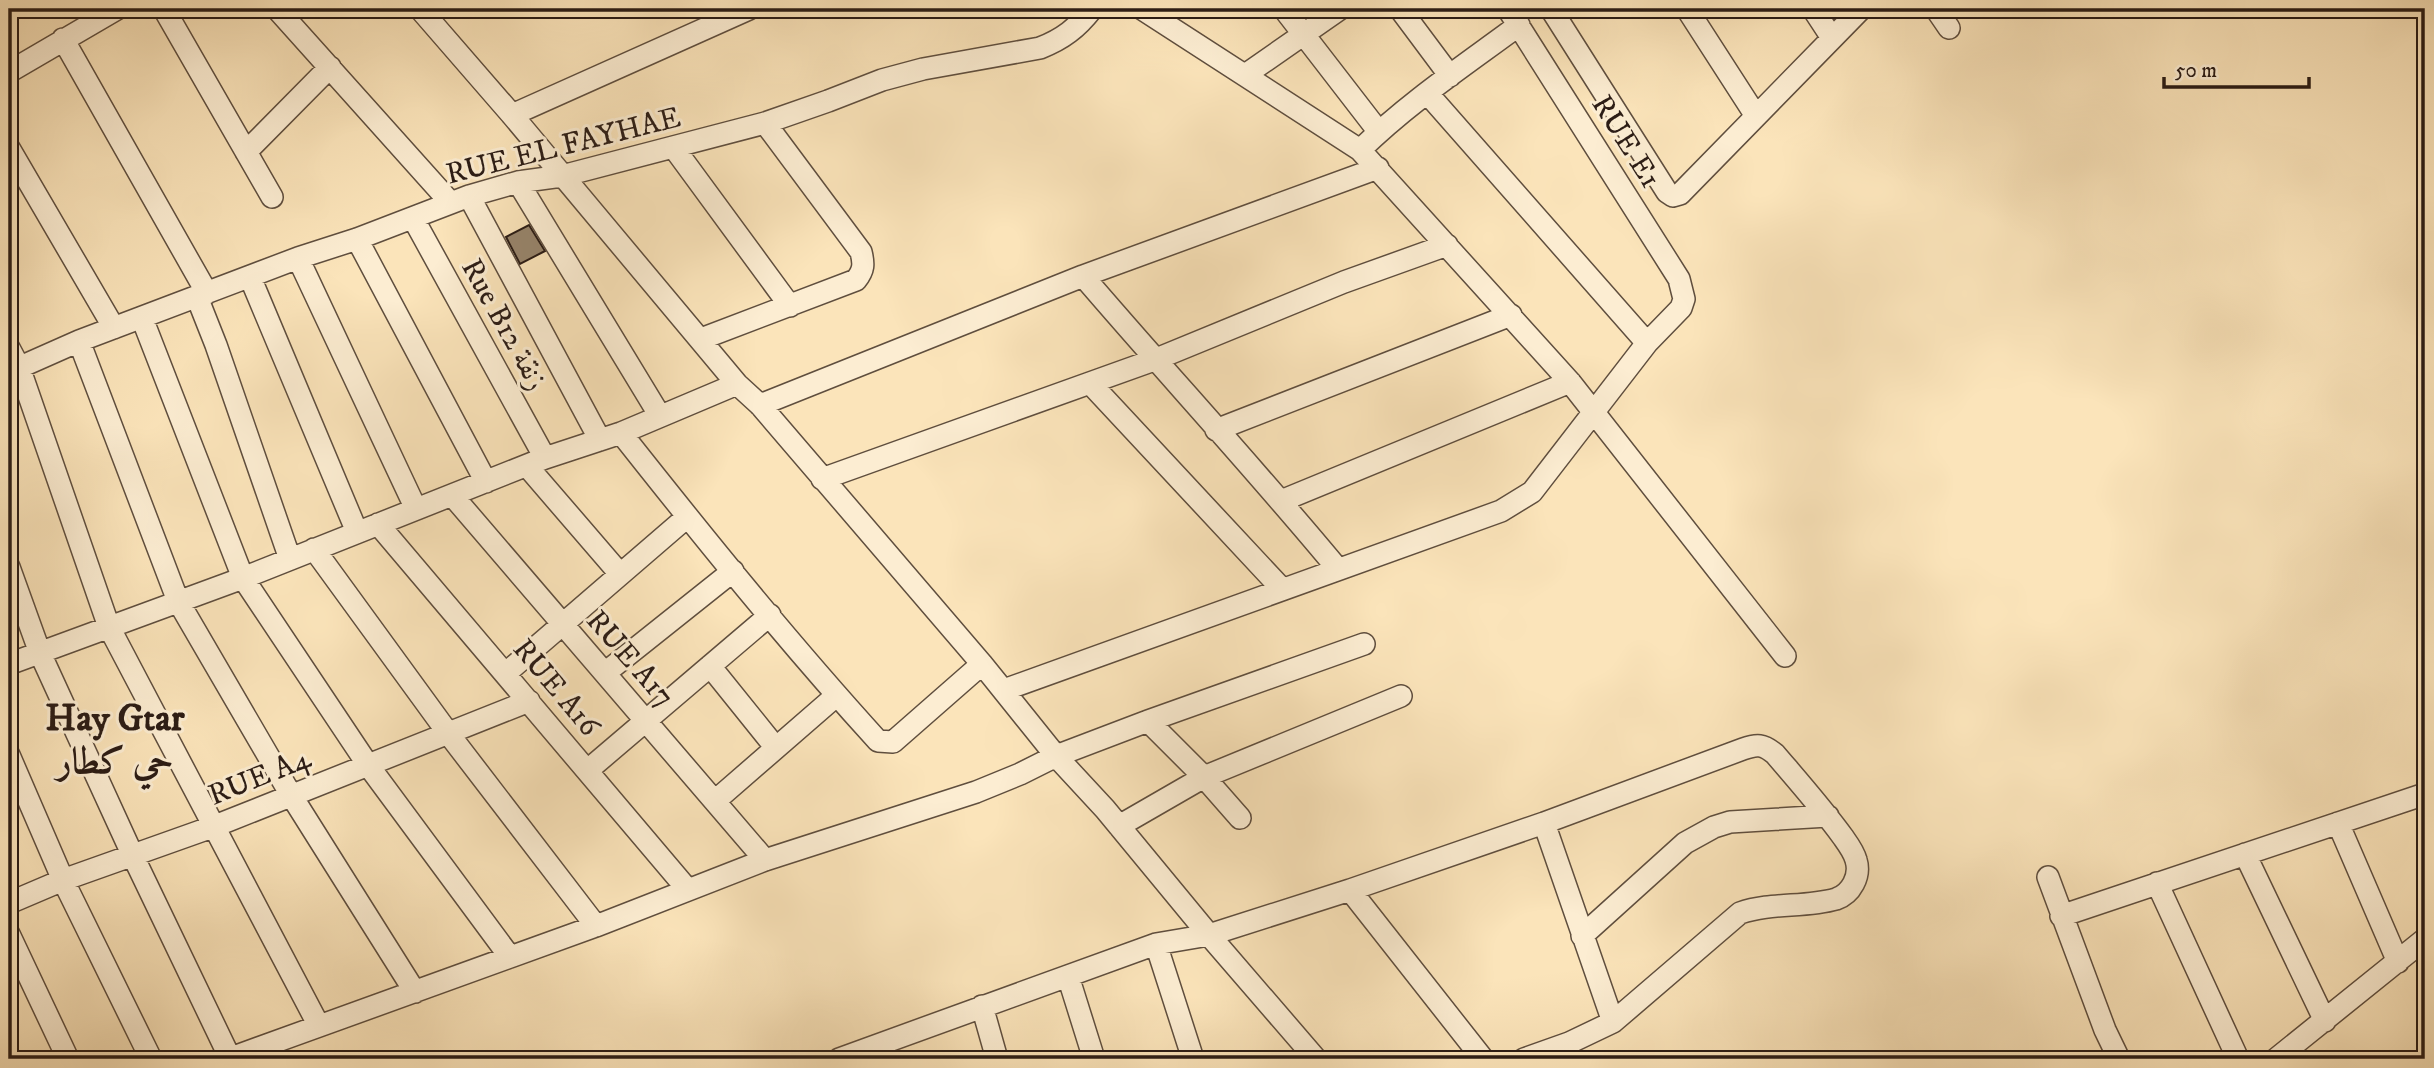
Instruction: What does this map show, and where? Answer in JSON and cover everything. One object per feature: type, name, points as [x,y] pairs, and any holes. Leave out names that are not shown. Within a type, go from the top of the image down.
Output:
[{"type":"street","points":[[9,72],[117,9]]},
{"type":"street","points":[[164,9],[272,197]]},
{"type":"street","points":[[277,9],[459,199],[600,440]]},
{"type":"street","points":[[420,9],[737,384],[760,405],[982,664],[1056,756],[1317,1059]]},
{"type":"street","points":[[512,115],[749,9]]},
{"type":"street","name":"RUE EL FAYHAE","points":[[14,369],[79,341],[459,199],[518,182],[562,176],[674,148],[765,122],[923,68],[1040,48],[1058,41],[1077,27],[1092,9]]},
{"type":"street","points":[[1142,9],[1360,150],[1378,168],[1570,382],[1785,656]]},
{"type":"street","points":[[1284,9],[1379,132]]},
{"type":"street","points":[[1245,75],[1340,9]]},
{"type":"street","points":[[1400,9],[1450,76]]},
{"type":"street","points":[[1550,9],[1667,192],[1673,196],[1679,194],[1861,9]]},
{"type":"street","points":[[1687,9],[1756,116]]},
{"type":"street","points":[[1813,9],[1832,38]]},
{"type":"street","points":[[1936,9],[1949,28]]},
{"type":"street","points":[[1360,150],[1450,76],[1513,17]]},
{"type":"street","name":"RUE E1","points":[[1513,17],[1679,279],[1684,299],[1681,308],[1647,344]]},
{"type":"street","points":[[63,39],[202,295],[216,345],[290,558]]},
{"type":"street","points":[[246,152],[330,67]]},
{"type":"street","points":[[1004,691],[1517,503],[1532,492],[1647,344],[1428,94]]},
{"type":"street","points":[[701,339],[856,280],[862,272],[864,263],[861,252],[765,122]]},
{"type":"street","points":[[674,148],[790,306]]},
{"type":"street","points":[[9,149],[114,328]]},
{"type":"street","points":[[760,405],[1083,276],[1378,168]]},
{"type":"street","points":[[518,182],[660,416]]},
{"type":"street","name":"Rue B12 زنقة","points":[[414,218],[536,462],[620,574]]},
{"type":"street","points":[[357,239],[486,482]]},
{"type":"street","points":[[822,479],[1154,360],[1344,282],[1447,244]]},
{"type":"street","points":[[298,258],[416,509]]},
{"type":"street","points":[[1083,276],[1338,568]]},
{"type":"street","points":[[250,277],[356,533]]},
{"type":"street","points":[[1216,430],[1511,315]]},
{"type":"street","points":[[142,318],[243,578],[368,765],[510,957]]},
{"type":"street","points":[[79,341],[178,601],[291,795],[415,992]]},
{"type":"street","points":[[9,348],[14,369],[109,626],[319,1026]]},
{"type":"street","points":[[1281,500],[1570,382]]},
{"type":"street","points":[[1090,383],[1282,589]]},
{"type":"street","points":[[9,664],[243,578],[536,462],[621,433],[737,384]]},
{"type":"street","points":[[621,433],[687,517],[878,741],[893,742],[982,664]]},
{"type":"street","name":"RUE A17","points":[[453,495],[765,860]]},
{"type":"street","points":[[506,673],[687,517]]},
{"type":"street","name":"RUE A16","points":[[378,524],[688,890]]},
{"type":"street","points":[[314,549],[448,733],[596,926]]},
{"type":"street","points":[[9,567],[40,653],[229,1059],[596,926],[765,860],[976,792],[1056,756],[1364,644]]},
{"type":"street","points":[[605,673],[733,571]]},
{"type":"street","points":[[588,770],[770,615]]},
{"type":"street","points":[[710,666],[776,748]]},
{"type":"street","points":[[716,801],[837,695]]},
{"type":"street","points":[[1119,826],[1204,777],[1401,696]]},
{"type":"street","name":"RUE A4","points":[[9,902],[215,826],[529,701]]},
{"type":"street","points":[[1148,721],[1240,818]]},
{"type":"street","points":[[839,1059],[1156,944],[1209,935],[1350,890],[1544,823],[1756,745],[1766,746],[1828,816],[1857,861],[1857,872],[1847,893],[1828,901],[1741,913],[1613,1022],[1592,1034],[1524,1059]]},
{"type":"street","points":[[9,755],[63,880],[151,1059]]},
{"type":"street","points":[[2061,916],[2425,794]]},
{"type":"street","points":[[1582,936],[1685,843],[1700,834],[1730,822],[1828,816]]},
{"type":"street","points":[[1544,823],[1613,1022]]},
{"type":"street","points":[[2337,823],[2398,962]]},
{"type":"street","points":[[2245,854],[2325,1021]]},
{"type":"street","points":[[2048,877],[2105,1030],[2119,1059]]},
{"type":"street","points":[[2157,883],[2238,1059]]},
{"type":"street","points":[[1350,890],[1483,1059]]},
{"type":"street","points":[[9,934],[68,1059]]},
{"type":"street","points":[[2276,1059],[2425,939]]},
{"type":"street","points":[[1156,944],[1193,1059]]},
{"type":"street","points":[[1068,976],[1094,1059]]},
{"type":"street","points":[[982,1006],[998,1059]]},
{"type":"building","points":[[529,225],[545,251],[520,264],[506,237]]},
{"type":"district","name":"Hay Gtar حي كطار","points":[[115,738]]}]
